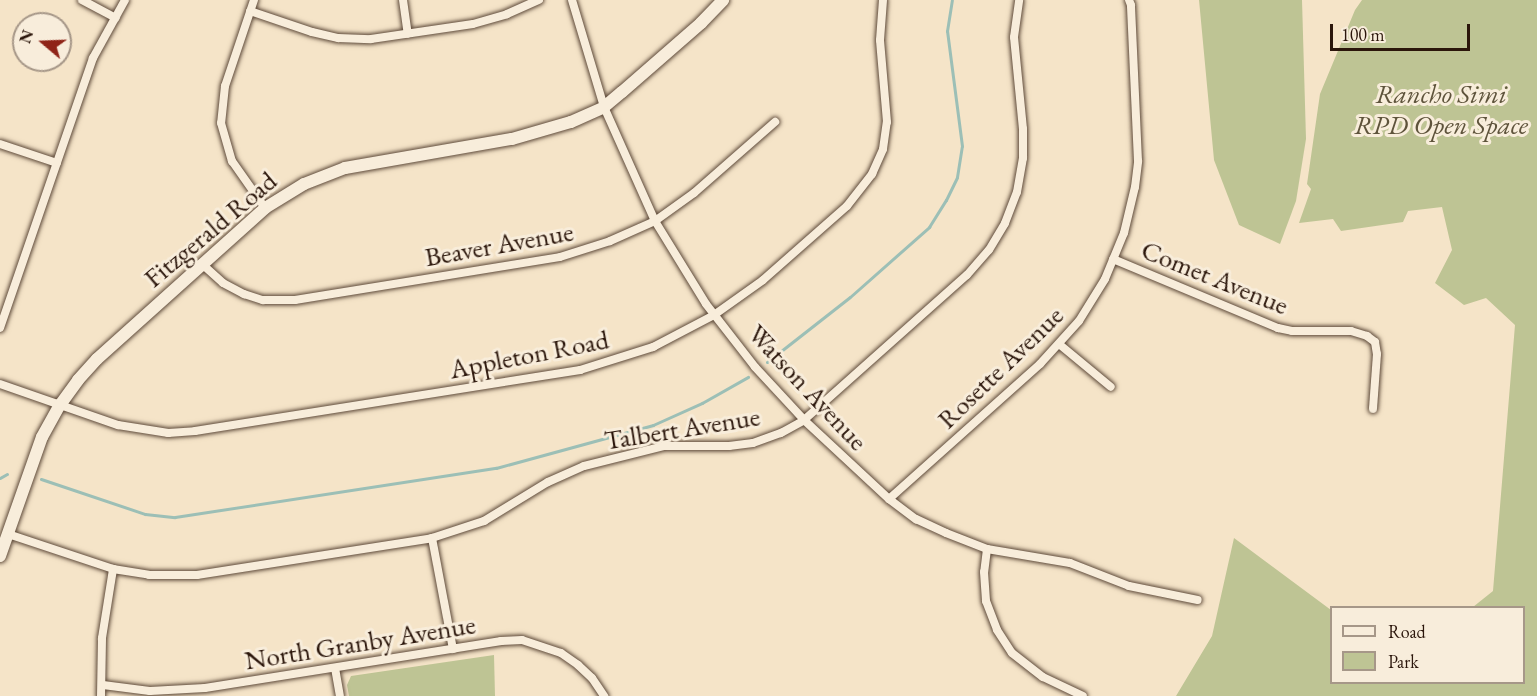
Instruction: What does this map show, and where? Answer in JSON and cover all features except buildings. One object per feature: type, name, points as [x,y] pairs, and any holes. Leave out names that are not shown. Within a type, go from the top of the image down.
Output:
[{"type":"main road","name":"Fitzgerald Road","points":[[0,556],[33,459],[60,405],[97,359],[265,208],[304,184],[345,168],[534,134],[603,107],[701,24],[723,0]]},
{"type":"street","points":[[82,0],[116,18]]},
{"type":"street","points":[[0,328],[93,58],[125,0]]},
{"type":"street","points":[[254,0],[225,86],[221,123],[232,161],[265,208]]},
{"type":"street","points":[[403,0],[408,34]]},
{"type":"street","points":[[250,11],[338,38],[371,39],[473,24],[507,14],[539,0]]},
{"type":"street","name":"Watson Avenue","points":[[572,0],[603,107],[655,221],[714,315],[763,376],[804,420],[889,499],[916,519],[987,549],[1070,563],[1128,586],[1198,600]]},
{"type":"street","name":"Appleton Road","points":[[0,384],[140,430],[168,433],[195,431],[580,370],[653,347],[714,315],[763,280],[847,206],[872,174],[883,149],[887,122],[880,40],[883,0]]},
{"type":"street","name":"Talbert Avenue","points":[[8,534],[113,569],[149,575],[196,575],[432,538],[484,521],[548,482],[584,466],[664,447],[729,446],[753,443],[781,433],[804,420],[968,275],[989,250],[1005,223],[1017,192],[1023,158],[1023,129],[1014,37],[1018,0]]},
{"type":"street","name":"Rosette Avenue","points":[[889,499],[1059,344],[1093,301],[1113,259],[1131,210],[1138,161],[1129,0]]},
{"type":"street","name":"Beaver Avenue","points":[[202,264],[223,283],[244,294],[263,300],[295,300],[560,257],[610,241],[655,221],[694,193],[775,122]]},
{"type":"street","points":[[0,144],[57,164]]},
{"type":"street","name":"Comet Avenue","points":[[1113,259],[1278,328],[1292,331],[1351,331],[1367,336],[1375,342],[1377,354],[1373,409]]},
{"type":"street","points":[[1059,344],[1112,387]]},
{"type":"street","points":[[432,538],[453,649]]},
{"type":"street","points":[[987,549],[984,572],[986,601],[997,630],[1011,652],[1043,677],[1083,696]]},
{"type":"street","points":[[101,696],[103,685],[102,638],[113,569]]},
{"type":"street","name":"North Granby Avenue","points":[[103,685],[184,691],[501,641],[522,640],[561,653],[592,678],[604,696]]},
{"type":"street","points":[[335,669],[340,696]]},
{"type":"green space","points":[[1199,0],[1302,0],[1306,139],[1296,201],[1280,244],[1239,225],[1214,160]]},
{"type":"green space","name":"Rancho Simi RPD Open Space","points":[[1362,0],[1537,0],[1537,696],[1176,696],[1212,636],[1234,538],[1330,609],[1330,684],[1525,684],[1525,606],[1474,606],[1493,591],[1515,325],[1486,298],[1464,305],[1435,283],[1452,250],[1442,207],[1408,211],[1403,222],[1341,231],[1333,219],[1299,223],[1311,189],[1307,184],[1320,94],[1355,10]]},
{"type":"green space","points":[[494,655],[495,696],[349,696],[347,685],[351,676]]},
{"type":"waterway","points":[[767,362],[850,297],[929,227],[946,200],[957,177],[962,146],[947,31],[952,0]]},
{"type":"waterway","points":[[41,479],[145,514],[175,517],[496,468],[653,425],[702,403],[748,377]]},
{"type":"waterway","points":[[0,478],[7,474]]}]
